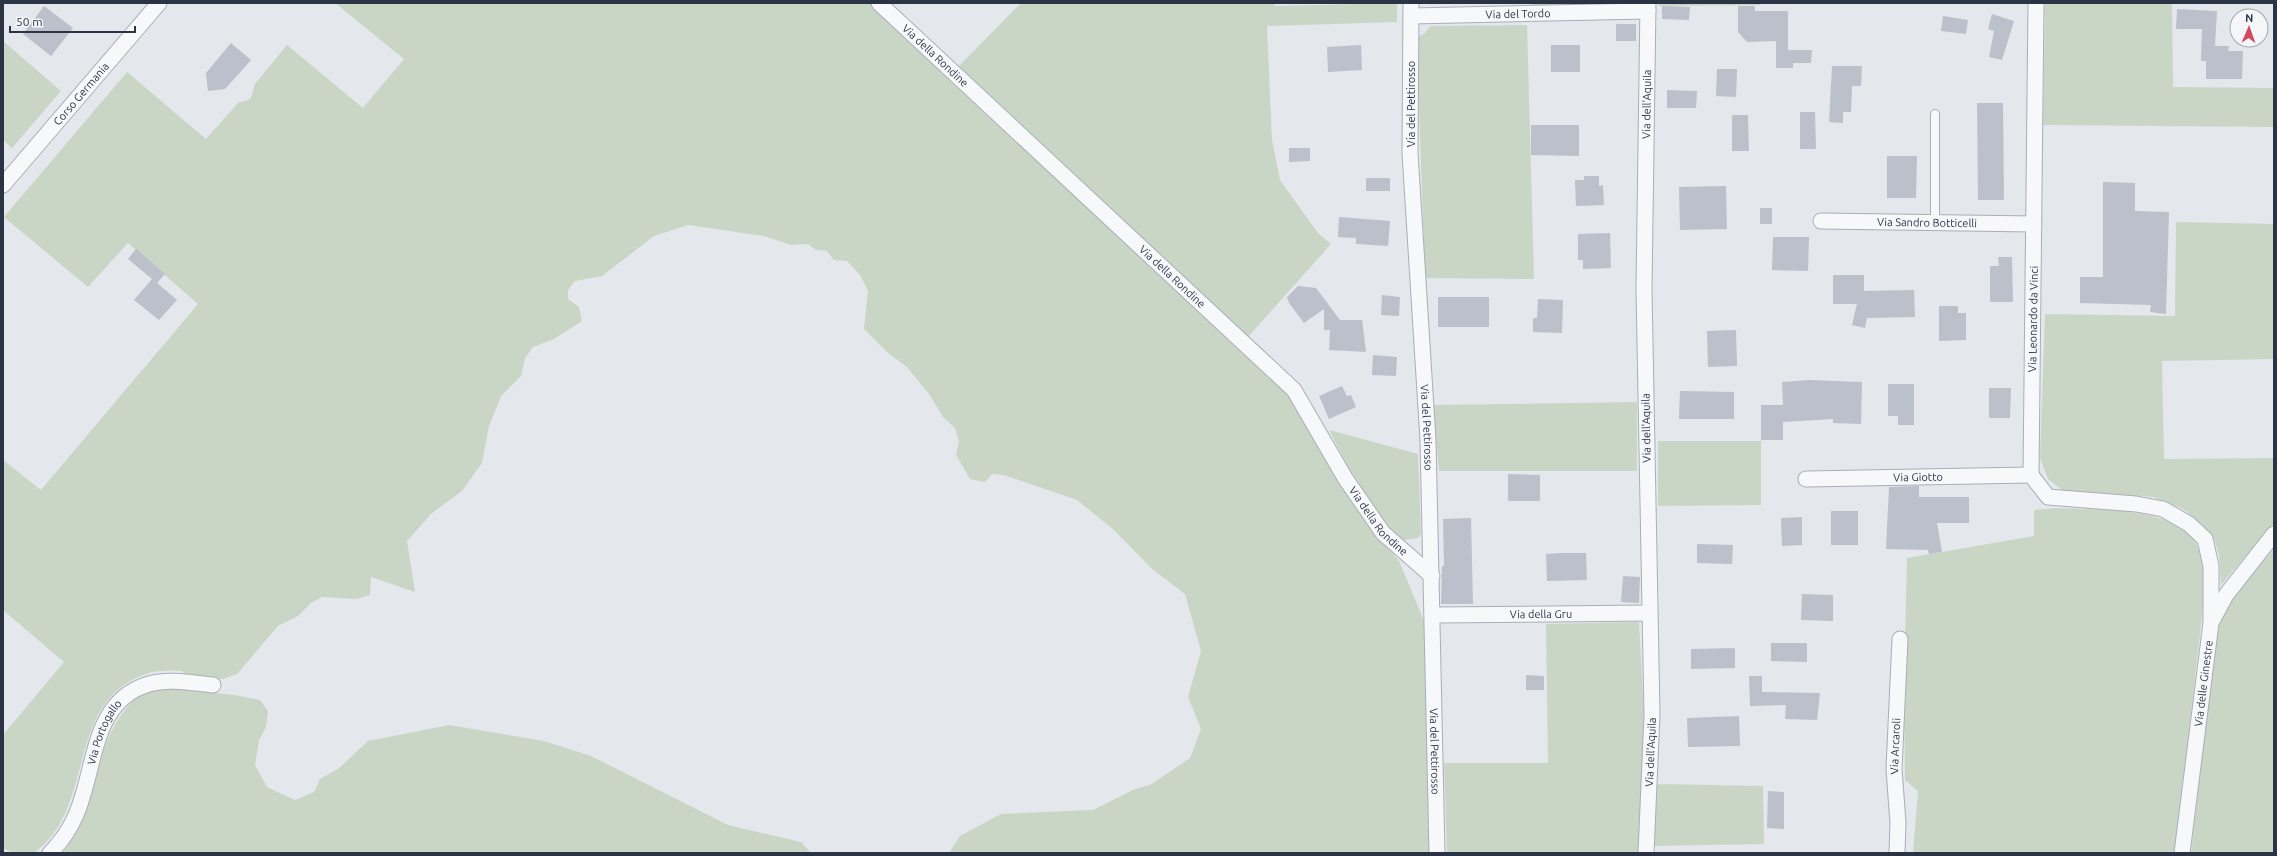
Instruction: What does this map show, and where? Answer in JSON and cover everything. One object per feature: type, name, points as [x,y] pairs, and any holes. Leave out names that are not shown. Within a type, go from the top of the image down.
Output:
[{"type":"street","name":"Corso Germania","points":[[3,185],[159,3]]},
{"type":"street","name":"Via della Rondine","points":[[879,3],[1294,390],[1345,478],[1383,533],[1432,576]]},
{"type":"street","name":"Via Leonardo da Vinci","points":[[2031,475],[2036,3]]},
{"type":"street","name":"Via del Tordo","points":[[1411,9],[1648,7]]},
{"type":"street","name":"Via dell'Aquila","points":[[1646,853],[1652,715],[1644,289],[1648,7]]},
{"type":"street","name":"Via del Pettirosso","points":[[1411,9],[1410,153],[1428,440],[1437,853]]},
{"type":"street","name":"Via Sandro Botticelli","points":[[1821,221],[2034,224]]},
{"type":"street","name":"Via Giotto","points":[[1806,479],[2031,475]]},
{"type":"street","points":[[2031,475],[2048,497],[2136,504],[2163,509],[2178,516],[2205,539],[2211,566],[2211,623]]},
{"type":"street","name":"Via delle Ginestre","points":[[2182,853],[2189,781],[2211,623],[2226,595],[2274,534]]},
{"type":"street","name":"Via della Gru","points":[[1433,615],[1650,613]]},
{"type":"street","name":"Via Arcaroli","points":[[1897,853],[1898,823],[1894,769],[1900,640]]},
{"type":"street","name":"Via Portogallo","points":[[50,853],[69,829],[82,799],[104,722],[117,703],[149,684],[164,681],[213,685]]},
{"type":"lane","points":[[1935,223],[1936,114]]},
{"type":"green space","points":[[335,3],[871,3],[1288,393],[1380,538],[1399,561],[1424,621],[1432,853],[949,853],[960,836],[1001,814],[1093,810],[1135,789],[1150,785],[1190,758],[1201,729],[1188,697],[1201,651],[1185,594],[1152,569],[1113,529],[1077,500],[1004,475],[992,474],[985,482],[970,479],[956,455],[959,441],[955,428],[943,417],[929,394],[907,367],[887,352],[864,329],[868,291],[860,275],[847,261],[834,260],[827,251],[816,250],[808,244],[791,245],[764,236],[688,225],[654,236],[602,276],[575,281],[568,290],[568,299],[579,307],[582,321],[554,339],[533,347],[525,358],[521,376],[501,396],[489,426],[482,463],[462,491],[432,513],[407,541],[415,592],[371,577],[370,595],[356,599],[322,597],[311,603],[298,616],[278,626],[237,674],[223,679],[188,677],[182,671],[157,671],[149,673],[122,686],[104,706],[92,729],[67,809],[54,833],[34,853],[13,853],[3,848],[3,735],[64,662],[3,610],[3,460],[41,490],[198,304],[128,243],[88,287],[4,217],[127,72],[206,139],[239,102],[246,101],[251,98],[255,84],[287,45],[363,108],[404,59]]},
{"type":"green space","points":[[1021,3],[1274,3],[1275,6],[1397,3],[1397,22],[1267,26],[1272,140],[1280,180],[1318,233],[1331,244],[1248,337],[958,67]]},
{"type":"green space","points":[[1531,3],[1633,3],[1531,6]]},
{"type":"green space","points":[[1659,3],[1760,3],[1760,5],[1659,6]]},
{"type":"green space","points":[[2045,3],[2172,3],[2173,87],[2274,88],[2274,127],[2043,125]]},
{"type":"green space","points":[[1527,25],[1534,279],[1425,278],[1418,79],[1419,36],[1424,34],[1430,26]]},
{"type":"green space","points":[[3,41],[61,91],[12,148],[3,140]]},
{"type":"green space","points":[[2176,222],[2274,224],[2274,359],[2162,361],[2164,459],[2274,458],[2274,523],[2221,585],[2219,555],[2214,539],[2201,524],[2183,509],[2153,497],[2062,490],[2048,479],[2040,458],[2045,314],[2175,316]]},
{"type":"green space","points":[[1637,402],[1637,471],[1439,471],[1433,405]]},
{"type":"green space","points":[[1329,430],[1418,454],[1421,534],[1418,538],[1404,540],[1392,535],[1351,473]]},
{"type":"green space","points":[[1658,441],[1761,441],[1761,505],[1658,506]]},
{"type":"green space","points":[[2056,508],[2112,510],[2154,517],[2173,523],[2187,532],[2199,550],[2203,567],[2205,590],[2175,853],[1913,853],[1918,791],[1905,780],[1904,691],[1907,558],[2034,536],[2034,510]]},
{"type":"green space","points":[[2274,549],[2274,853],[2191,853],[2215,633],[2231,600]]},
{"type":"green space","points":[[1639,622],[1644,717],[1641,853],[1447,853],[1444,763],[1548,763],[1546,624]]},
{"type":"green space","points":[[161,689],[176,689],[234,695],[260,700],[268,711],[266,727],[259,740],[255,765],[267,787],[295,800],[314,792],[320,779],[338,769],[368,741],[449,725],[544,741],[591,756],[728,825],[801,842],[811,853],[63,853],[74,835],[104,749],[113,729],[124,711],[142,694]]},
{"type":"green space","points":[[1656,784],[1763,786],[1764,844],[1652,846]]},
{"type":"building","points":[[44,6],[73,28],[51,56],[23,34]]},
{"type":"building","points":[[1662,6],[1690,7],[1689,20],[1662,19]]},
{"type":"building","points":[[1738,6],[1755,6],[1755,11],[1788,11],[1788,50],[1812,50],[1811,63],[1793,63],[1793,68],[1776,68],[1776,41],[1747,42],[1738,32]]},
{"type":"building","points":[[2177,9],[2217,11],[2215,46],[2229,46],[2228,51],[2243,51],[2242,79],[2206,79],[2206,61],[2201,61],[2202,29],[2176,29]]},
{"type":"building","points":[[1992,14],[2014,21],[2002,60],[1989,57],[1994,31],[1988,29]]},
{"type":"building","points":[[1943,16],[1968,20],[1966,34],[1941,31]]},
{"type":"building","points":[[1616,24],[1636,24],[1636,41],[1616,41]]},
{"type":"building","points":[[231,43],[251,60],[225,89],[208,91],[206,73]]},
{"type":"building","points":[[1361,45],[1362,70],[1328,72],[1327,47]]},
{"type":"building","points":[[1551,45],[1580,45],[1580,72],[1551,72]]},
{"type":"building","points":[[1832,66],[1862,66],[1861,86],[1852,86],[1851,112],[1843,112],[1843,123],[1829,122]]},
{"type":"building","points":[[1717,69],[1737,69],[1736,97],[1716,96]]},
{"type":"building","points":[[1667,90],[1697,91],[1696,108],[1667,108]]},
{"type":"building","points":[[1977,103],[2003,103],[2004,200],[1978,200]]},
{"type":"building","points":[[1800,112],[1815,112],[1816,149],[1800,149]]},
{"type":"building","points":[[1732,115],[1748,115],[1749,151],[1732,151]]},
{"type":"building","points":[[1531,125],[1579,125],[1579,156],[1531,155]]},
{"type":"building","points":[[1289,148],[1310,148],[1310,161],[1289,162]]},
{"type":"building","points":[[1887,156],[1917,156],[1916,198],[1887,198]]},
{"type":"building","points":[[1584,176],[1599,176],[1599,186],[1603,185],[1604,205],[1576,206],[1575,180],[1584,180]]},
{"type":"building","points":[[1366,178],[1390,178],[1390,191],[1366,191]]},
{"type":"building","points":[[2103,182],[2135,183],[2135,211],[2169,212],[2166,314],[2150,312],[2151,305],[2080,303],[2080,277],[2103,277]]},
{"type":"building","points":[[1726,186],[1727,229],[1680,230],[1679,187]]},
{"type":"building","points":[[1760,208],[1772,208],[1772,224],[1760,224]]},
{"type":"building","points":[[1339,217],[1390,221],[1388,246],[1356,244],[1356,238],[1338,237]]},
{"type":"building","points":[[1610,233],[1611,268],[1583,269],[1583,260],[1578,260],[1578,234]]},
{"type":"building","points":[[1773,237],[1809,237],[1808,271],[1772,270]]},
{"type":"building","points":[[136,249],[165,274],[157,283],[177,300],[159,320],[134,300],[152,279],[128,259]]},
{"type":"building","points":[[1998,257],[2012,257],[2013,302],[1990,302],[1990,266],[1999,266]]},
{"type":"building","points":[[1833,275],[1864,275],[1864,291],[1914,290],[1915,317],[1867,318],[1865,328],[1852,325],[1857,304],[1833,304]]},
{"type":"building","points":[[1298,286],[1316,288],[1340,320],[1362,320],[1366,352],[1329,350],[1330,330],[1324,330],[1324,309],[1304,323],[1289,303],[1287,297]]},
{"type":"building","points":[[1382,295],[1400,297],[1399,316],[1381,315]]},
{"type":"building","points":[[1438,297],[1489,297],[1489,327],[1438,327]]},
{"type":"building","points":[[1538,299],[1563,300],[1562,333],[1533,332],[1533,318],[1537,318]]},
{"type":"building","points":[[1939,306],[1958,306],[1958,313],[1966,313],[1966,340],[1939,341]]},
{"type":"building","points":[[1736,330],[1737,366],[1708,367],[1707,331]]},
{"type":"building","points":[[1373,355],[1397,357],[1396,376],[1372,375]]},
{"type":"building","points":[[1810,380],[1862,382],[1861,424],[1833,423],[1833,419],[1783,422],[1783,440],[1761,440],[1761,405],[1783,405],[1782,382]]},
{"type":"building","points":[[1888,384],[1914,384],[1914,425],[1898,425],[1898,416],[1888,416]]},
{"type":"building","points":[[1342,386],[1347,396],[1351,395],[1356,407],[1329,419],[1319,396]]},
{"type":"building","points":[[1989,388],[2011,388],[2010,418],[1989,418]]},
{"type":"building","points":[[1680,391],[1734,392],[1734,419],[1679,419]]},
{"type":"building","points":[[1508,474],[1540,475],[1540,501],[1508,501]]},
{"type":"building","points":[[1919,486],[1919,497],[1969,497],[1969,523],[1937,523],[1942,552],[1929,554],[1928,550],[1886,549],[1889,487]]},
{"type":"building","points":[[1831,511],[1858,511],[1858,545],[1831,545]]},
{"type":"building","points":[[1802,517],[1802,545],[1782,546],[1781,518]]},
{"type":"building","points":[[1471,518],[1473,604],[1441,604],[1442,566],[1444,566],[1443,519]]},
{"type":"building","points":[[1697,544],[1733,545],[1732,564],[1697,563]]},
{"type":"building","points":[[1586,553],[1587,580],[1547,581],[1546,554]]},
{"type":"building","points":[[1623,576],[1640,577],[1639,603],[1621,602]]},
{"type":"building","points":[[1802,594],[1833,595],[1833,621],[1801,620]]},
{"type":"building","points":[[1771,643],[1807,643],[1807,662],[1771,661]]},
{"type":"building","points":[[1735,648],[1735,668],[1691,669],[1691,649]]},
{"type":"building","points":[[1526,675],[1544,676],[1544,690],[1526,690]]},
{"type":"building","points":[[1749,676],[1762,676],[1762,692],[1820,693],[1817,720],[1785,719],[1786,705],[1750,706]]},
{"type":"building","points":[[1739,716],[1740,746],[1688,747],[1687,718]]},
{"type":"building","points":[[1768,791],[1784,792],[1784,829],[1767,828]]}]
